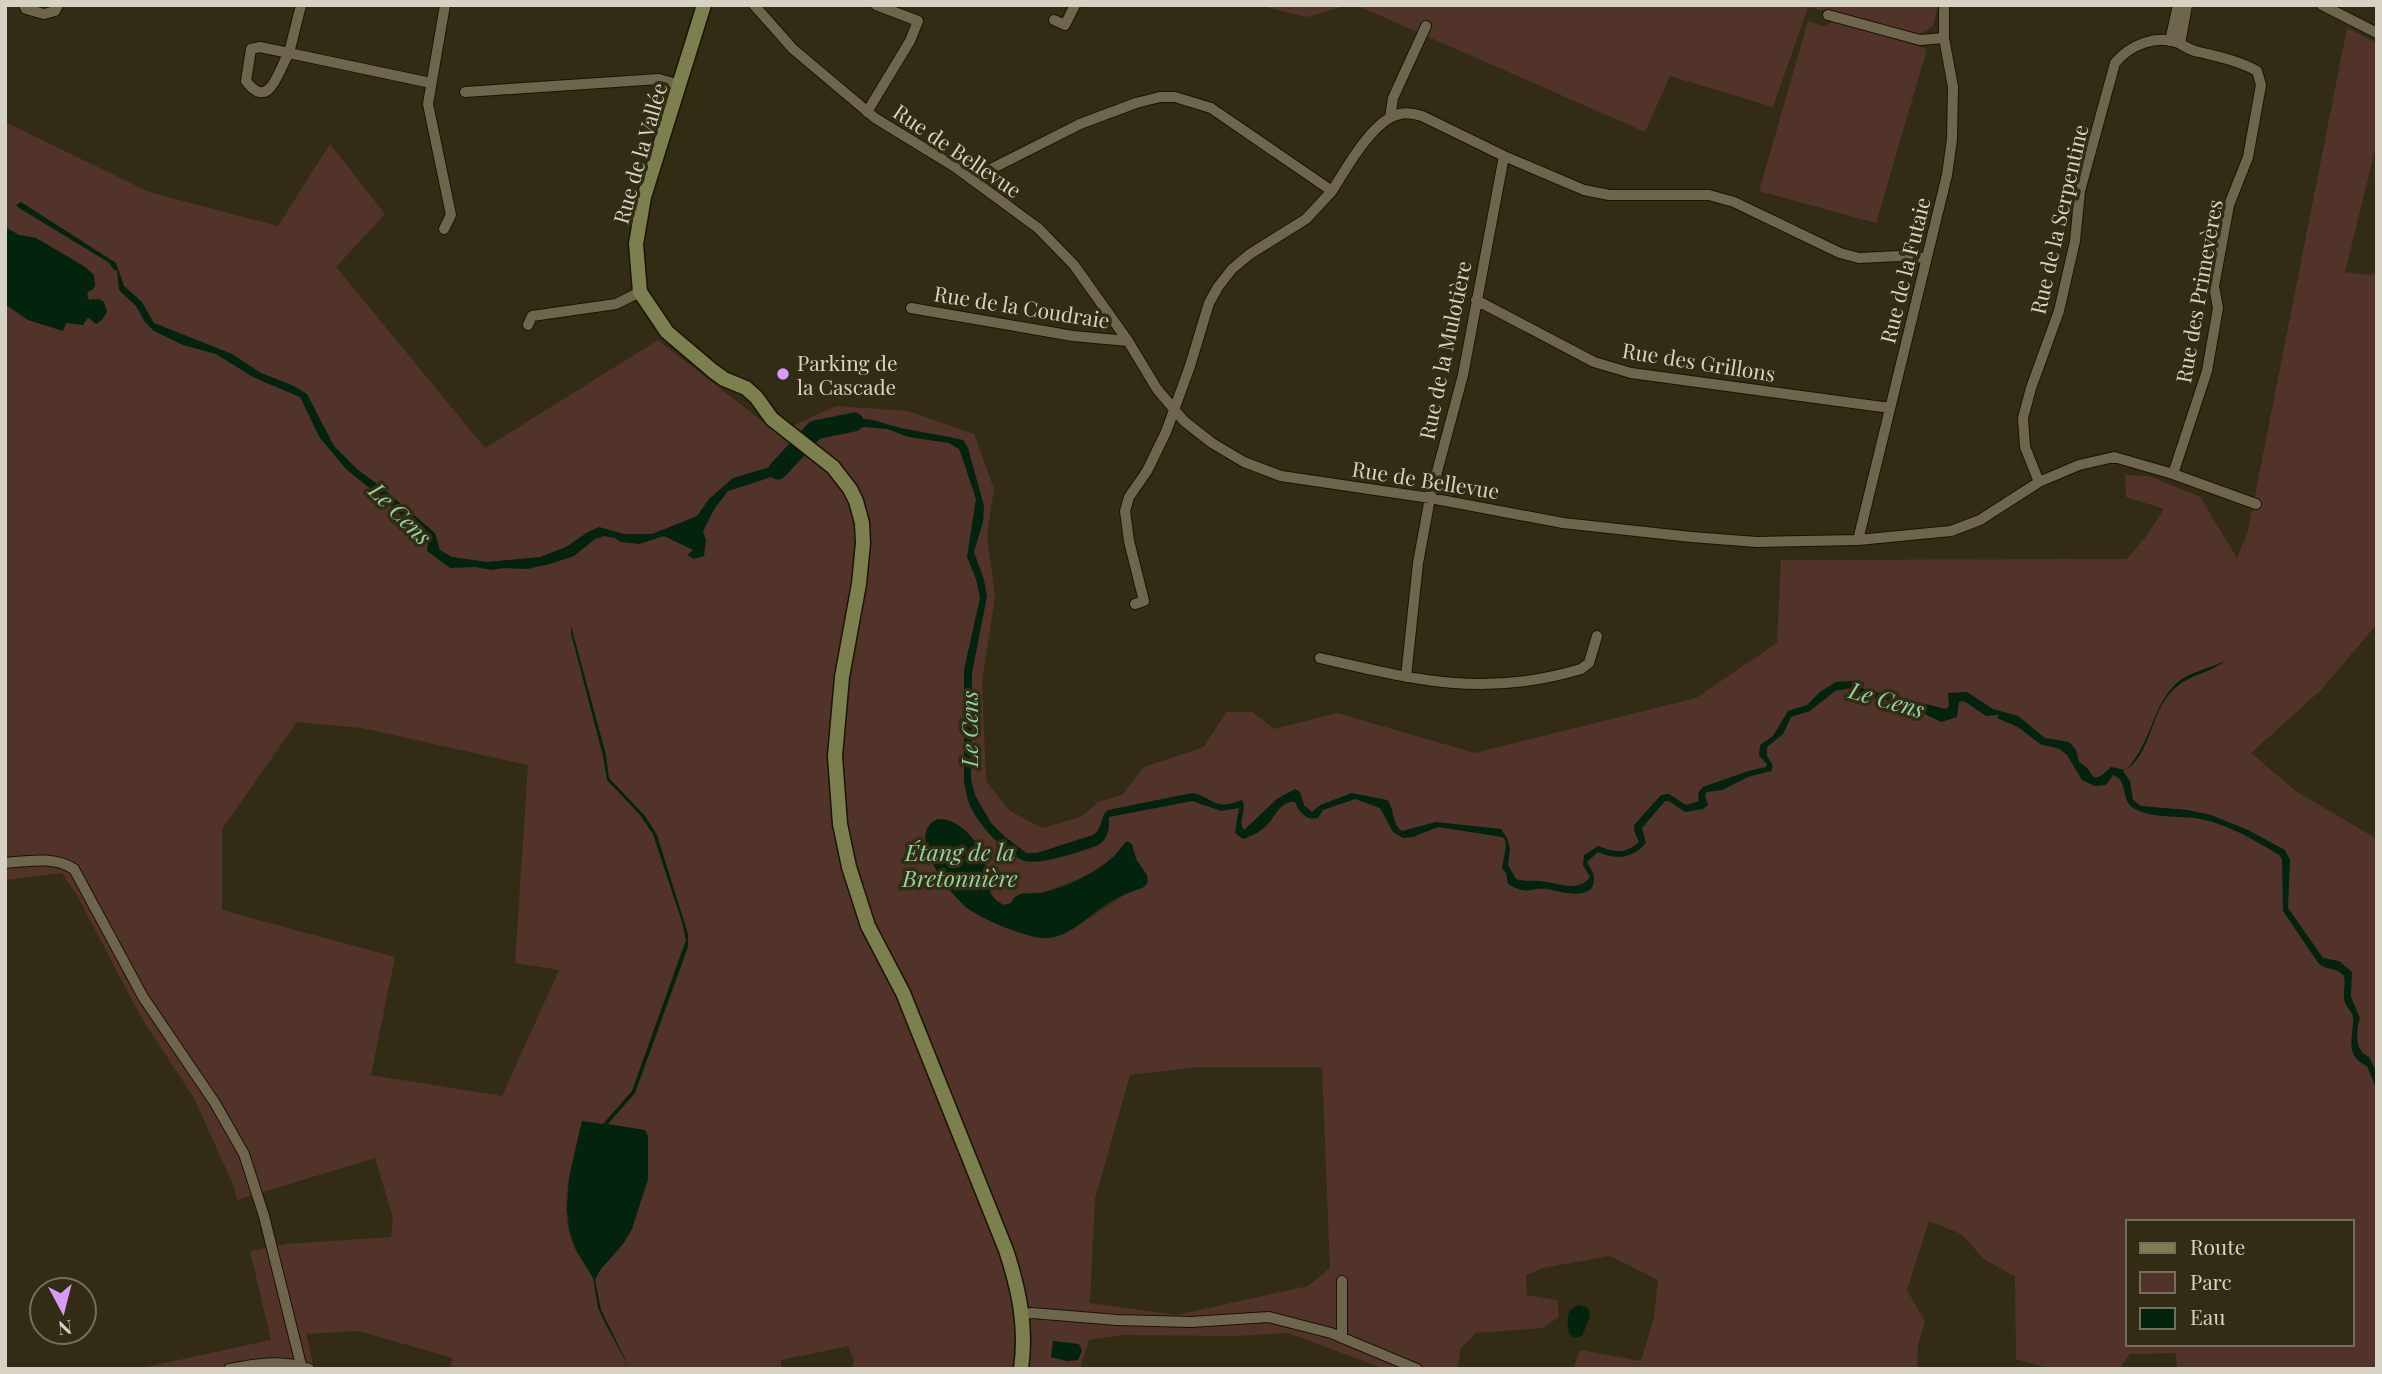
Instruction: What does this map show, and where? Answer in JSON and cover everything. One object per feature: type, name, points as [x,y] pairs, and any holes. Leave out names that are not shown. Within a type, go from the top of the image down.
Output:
[{"type":"street","points":[[24,5],[26,9],[44,14],[55,11],[58,5]]},
{"type":"street","points":[[301,5],[289,53],[273,87],[265,92],[251,87],[246,81],[251,49],[260,47],[289,53],[430,83]]},
{"type":"street","points":[[444,229],[452,215],[428,104],[445,5]]},
{"type":"street","name":"Rue de la Vallée","points":[[704,5],[644,198],[638,225],[636,258],[640,292],[667,332],[724,380],[746,388],[772,419],[832,467],[850,489],[862,523],[863,543],[859,584],[842,677],[835,756],[840,824],[849,867],[868,926],[903,993],[1006,1250],[1017,1285],[1022,1314],[1024,1335],[1021,1369]]},
{"type":"street","name":"Rue de Bellevue","points":[[754,5],[793,49],[867,112],[971,179],[1038,228],[1074,265],[1128,341],[1157,390],[1184,421],[1212,443],[1244,462],[1281,476],[1430,498],[1563,523],[1757,542],[1858,540],[1951,531],[1980,520],[2039,482],[2079,465],[2114,457],[2173,474],[2256,504]]},
{"type":"street","points":[[867,112],[910,41],[918,22],[876,5]]},
{"type":"street","points":[[1054,20],[1065,25],[1075,5]]},
{"type":"street","name":"Rue de la Futaie","points":[[1858,540],[1947,176],[1952,139],[1953,87],[1944,38],[1944,5]]},
{"type":"street","points":[[2175,42],[2178,5]]},
{"type":"street","points":[[2175,42],[2187,5]]},
{"type":"street","points":[[2324,6],[2377,33]]},
{"type":"street","points":[[1828,15],[1920,40],[1944,38]]},
{"type":"street","points":[[1390,118],[1392,98],[1426,26]]},
{"type":"street","name":"Rue de la Serpentine","points":[[2039,482],[2025,447],[2023,418],[2031,387],[2059,311],[2075,241],[2080,191],[2115,62],[2123,52],[2136,45],[2155,40],[2175,42]]},
{"type":"street","name":"Rue des Primevères","points":[[2173,474],[2207,370],[2218,309],[2214,286],[2229,205],[2248,157],[2260,85],[2257,71],[2248,66],[2191,50],[2175,42]]},
{"type":"street","points":[[465,92],[659,79],[680,85]]},
{"type":"street","points":[[971,179],[1080,124],[1136,103],[1160,97],[1175,97],[1211,108],[1332,191]]},
{"type":"street","points":[[1135,604],[1144,601],[1129,541],[1125,511],[1129,497],[1147,471],[1175,410],[1209,303],[1232,269],[1250,254],[1306,219],[1332,191],[1375,130],[1398,114],[1422,116],[1504,156],[1584,190],[1609,195],[1709,195],[1734,202],[1840,253],[1860,258],[1926,258]]},
{"type":"street","name":"Rue de la Mulotière","points":[[1406,677],[1419,563],[1430,498],[1463,375],[1504,156]]},
{"type":"street","points":[[528,325],[532,316],[616,304],[640,292]]},
{"type":"street","name":"Rue des Grillons","points":[[1476,300],[1594,362],[1631,373],[1890,408]]},
{"type":"street","name":"Rue de la Coudraie","points":[[911,308],[1073,336],[1128,341]]},
{"type":"street","points":[[1320,658],[1445,684],[1488,685],[1525,682],[1581,668],[1589,663],[1597,636]]},
{"type":"street","points":[[5,863],[44,860],[64,863],[74,869],[143,997],[215,1103],[244,1154],[264,1216],[304,1368],[251,1364],[229,1369]]},
{"type":"street","points":[[1342,1282],[1342,1338]]},
{"type":"street","points":[[1022,1314],[1191,1322],[1269,1317],[1342,1338],[1417,1369]]},
{"type":"green space","points":[[1258,5],[1349,5],[1306,17]]},
{"type":"green space","points":[[1356,5],[1938,5],[1933,26],[1918,36],[1808,7],[1773,107],[1670,76],[1645,132]]},
{"type":"green space","points":[[1834,20],[1927,49],[1876,223],[1759,191],[1808,21],[1825,27]]},
{"type":"green space","points":[[2347,28],[2377,43],[2377,142],[2345,272],[2369,275],[2377,273],[2377,624],[2321,690],[2251,753],[2297,792],[2377,839],[2377,1369],[2177,1369],[2176,1353],[2130,1354],[2119,1369],[2051,1369],[2016,1359],[2015,1276],[1985,1260],[1961,1234],[1929,1221],[1907,1290],[1925,1322],[1918,1345],[1917,1369],[1573,1369],[1580,1350],[1641,1361],[1654,1317],[1658,1280],[1610,1256],[1543,1268],[1526,1275],[1527,1295],[1557,1300],[1559,1317],[1543,1328],[1476,1333],[1460,1349],[1458,1369],[1385,1369],[1288,1333],[1235,1336],[1122,1335],[1089,1340],[1080,1369],[852,1369],[854,1360],[848,1346],[781,1360],[781,1369],[449,1369],[453,1358],[358,1331],[306,1334],[314,1369],[137,1369],[271,1340],[250,1251],[286,1244],[391,1237],[393,1218],[375,1158],[237,1200],[234,1187],[194,1098],[142,1019],[78,897],[62,873],[5,880],[5,304],[29,320],[63,330],[66,323],[83,325],[86,319],[90,319],[94,298],[89,300],[87,293],[95,284],[76,261],[36,238],[19,235],[5,227],[5,122],[149,192],[278,226],[330,144],[385,214],[336,267],[485,448],[658,340],[777,433],[836,406],[908,411],[974,434],[994,489],[987,535],[995,596],[982,682],[986,781],[1010,811],[1042,828],[1081,817],[1098,802],[1122,795],[1144,767],[1204,747],[1226,712],[1253,712],[1274,729],[1337,713],[1475,753],[1696,698],[1777,643],[1781,560],[2127,559],[2164,509],[2126,497],[2125,475],[2149,476],[2200,497],[2237,558],[2248,531]],"holes":[[[297,722],[362,728],[528,765],[515,963],[559,970],[502,1096],[371,1075],[395,957],[222,910],[222,829]],[[968,799],[978,802],[991,823],[1026,853],[1037,853],[1093,835],[1109,818],[1109,828],[1104,840],[1098,845],[1047,861],[1029,861],[1014,855],[998,842],[983,826]],[[1118,808],[1119,815],[1110,817]],[[978,848],[992,895],[1004,905],[1012,903],[1014,897],[1044,892],[1071,882],[1097,870],[1119,852],[1134,851],[1144,870],[1121,897],[1079,925],[1049,938],[1008,928],[983,918],[966,907],[941,880]],[[1198,1067],[1322,1067],[1330,1268],[1308,1286],[1176,1315],[1090,1303],[1095,1199],[1130,1075]],[[582,1122],[645,1130],[648,1136],[648,1179],[631,1231],[617,1251],[592,1277],[575,1248],[566,1214],[568,1183]]]},
{"type":"water","points":[[21,202],[116,263],[124,286],[142,302],[154,323],[232,354],[261,373],[307,394],[334,446],[357,469],[435,533],[440,550],[452,557],[487,562],[540,557],[566,547],[599,527],[624,534],[652,534],[697,516],[709,499],[733,478],[770,467],[794,452],[798,455],[795,465],[787,472],[728,491],[703,531],[706,540],[704,556],[694,559],[687,555],[693,550],[664,536],[639,544],[604,536],[595,539],[574,556],[527,569],[450,568],[427,551],[428,541],[387,502],[346,469],[320,438],[300,397],[253,377],[216,354],[183,345],[154,331],[136,306],[119,290],[117,270],[19,208],[16,205]]},
{"type":"water","points":[[5,227],[19,235],[36,238],[94,275],[95,286],[88,291],[87,297],[89,300],[99,299],[104,302],[107,312],[102,320],[96,324],[88,317],[83,325],[66,323],[63,331],[28,320],[6,305]]},
{"type":"water","name":"Le Cens","points":[[858,419],[963,440],[968,448],[984,506],[983,522],[974,552],[987,596],[972,673],[971,779],[975,795],[991,823],[1026,853],[1037,853],[1093,835],[1108,810],[1192,793],[1222,804],[1242,800],[1244,830],[1277,799],[1295,789],[1300,792],[1304,805],[1312,812],[1320,805],[1352,793],[1387,800],[1396,824],[1402,831],[1436,822],[1501,829],[1510,848],[1508,865],[1516,879],[1566,886],[1579,885],[1590,877],[1583,865],[1584,855],[1598,846],[1619,851],[1629,849],[1639,842],[1634,825],[1661,795],[1669,794],[1686,805],[1699,801],[1698,793],[1703,787],[1766,767],[1767,764],[1759,756],[1760,745],[1773,736],[1788,711],[1807,705],[1820,692],[1836,682],[1852,681],[1864,689],[1946,709],[1949,706],[1948,693],[1967,692],[1993,709],[2018,716],[2045,738],[2069,742],[2076,750],[2079,762],[2093,776],[2099,777],[2111,767],[2125,770],[2123,771],[2130,781],[2133,800],[2141,806],[2211,815],[2248,830],[2285,850],[2290,860],[2288,908],[2323,958],[2339,961],[2352,972],[2351,997],[2360,1018],[2357,1040],[2377,1073],[2377,1091],[2367,1066],[2355,1057],[2352,1051],[2353,1018],[2344,1000],[2344,976],[2319,964],[2283,911],[2282,859],[2279,855],[2221,825],[2200,819],[2150,814],[2135,809],[2127,801],[2118,778],[2113,775],[2106,785],[2095,786],[2082,780],[2067,755],[2060,749],[2040,744],[2018,727],[1997,718],[1999,715],[1986,716],[1964,701],[1959,702],[1957,717],[1941,722],[1903,703],[1860,695],[1851,688],[1835,691],[1810,711],[1791,717],[1783,734],[1767,747],[1767,756],[1773,766],[1771,771],[1748,777],[1722,790],[1707,792],[1705,796],[1708,805],[1703,809],[1685,812],[1665,801],[1642,828],[1646,843],[1641,848],[1629,855],[1617,857],[1598,852],[1587,862],[1594,876],[1593,886],[1583,893],[1515,888],[1508,884],[1502,868],[1506,846],[1502,837],[1438,827],[1403,838],[1393,832],[1380,808],[1355,799],[1323,810],[1318,818],[1314,819],[1304,815],[1295,802],[1286,803],[1269,823],[1243,839],[1235,833],[1239,808],[1221,811],[1192,801],[1109,817],[1106,837],[1097,845],[1052,859],[1024,861],[1001,846],[980,822],[970,805],[964,782],[964,670],[980,598],[967,557],[976,499],[961,454],[959,449],[949,443],[909,437],[887,429],[864,427],[830,432],[828,424],[831,422]]},
{"type":"water","points":[[571,626],[606,755],[609,778],[645,816],[657,835],[688,934],[688,947],[635,1093],[608,1124],[645,1130],[648,1136],[648,1179],[632,1229],[595,1280],[601,1310],[630,1369],[598,1308],[593,1278],[576,1250],[570,1233],[567,1209],[569,1179],[582,1121],[603,1124],[632,1091],[686,940],[653,834],[640,815],[607,780]]},
{"type":"water","points":[[2225,661],[2186,680],[2172,691],[2160,709],[2138,758],[2126,769],[2141,749],[2157,713],[2170,690],[2184,678]]},
{"type":"water","name":"Étang de la Bretonnière","points":[[938,819],[954,822],[973,839],[985,862],[990,892],[1004,905],[1011,903],[1021,894],[1045,892],[1081,879],[1106,863],[1127,841],[1132,844],[1136,859],[1147,875],[1148,882],[1144,887],[1110,902],[1058,936],[1042,938],[1019,933],[973,912],[958,900],[940,877],[932,863],[925,837],[928,826]]},
{"type":"water","points":[[1579,1305],[1588,1308],[1590,1316],[1582,1336],[1574,1338],[1569,1333],[1568,1316],[1571,1309]]},
{"type":"water","points":[[1053,1341],[1079,1344],[1082,1351],[1078,1360],[1067,1361],[1051,1357]]},
{"type":"waterway","name":"Le Cens","points":[[778,470],[815,430],[854,422]]},
{"type":"place","name":"Parking de la Cascade","points":[[783,374]]}]
